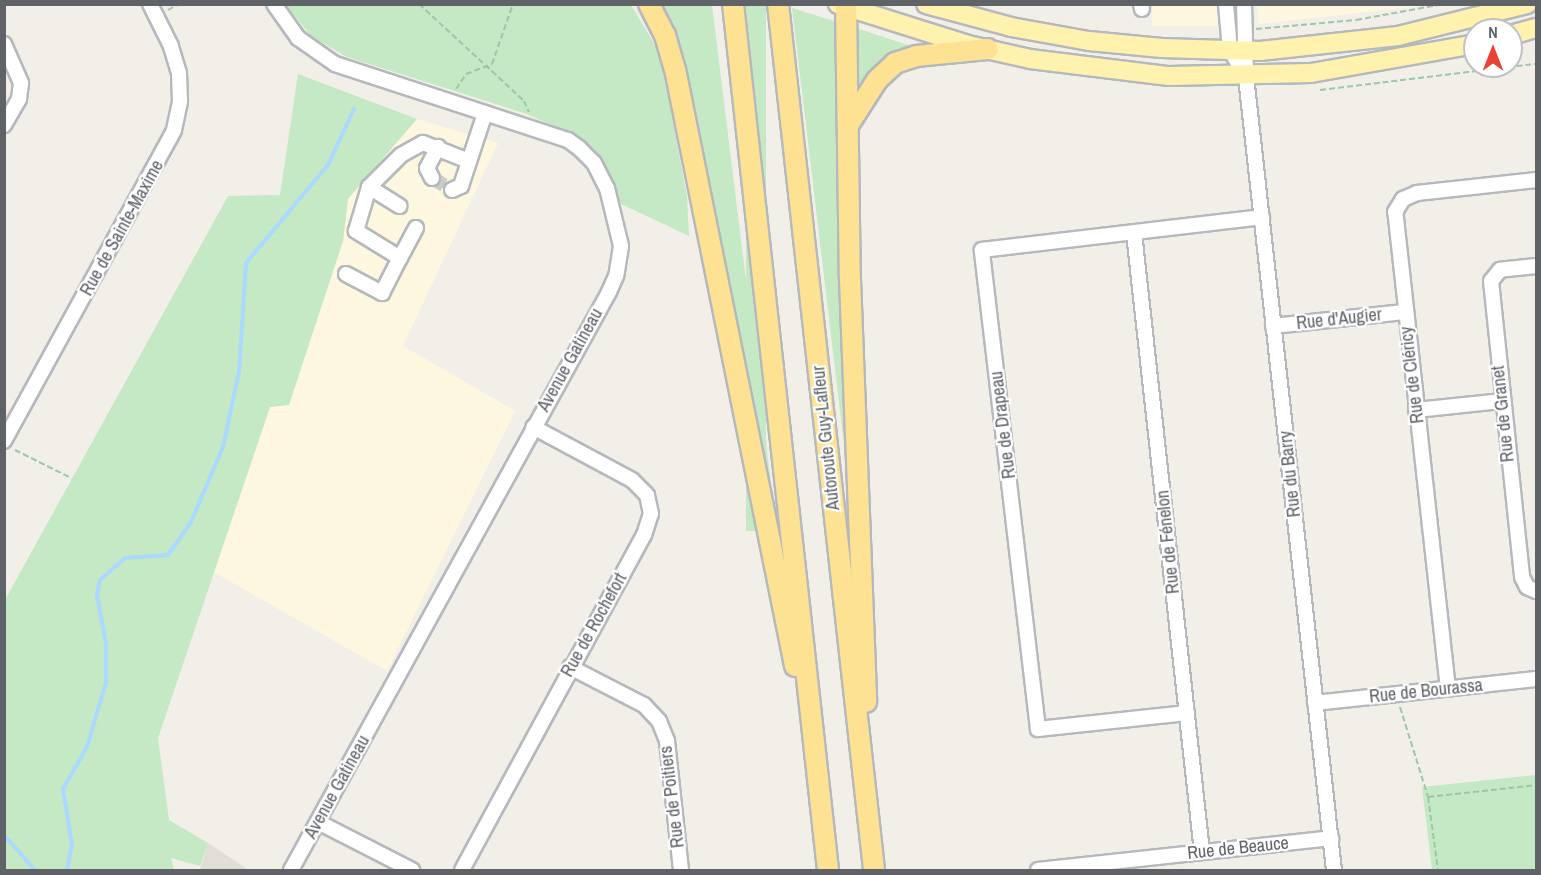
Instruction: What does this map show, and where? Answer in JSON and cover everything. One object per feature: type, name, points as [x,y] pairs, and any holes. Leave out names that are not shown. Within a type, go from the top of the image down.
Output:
[{"type":"highway","points":[[649,4],[665,35],[675,69],[777,588],[816,757]]},
{"type":"highway","points":[[733,4],[828,870]]},
{"type":"highway","name":"Autoroute Guy-Lafleur","points":[[778,4],[874,870]]},
{"type":"highway","points":[[844,5],[870,834]]},
{"type":"highway","points":[[849,124],[877,80],[895,63],[916,56],[988,49]]},
{"type":"main road","points":[[926,4],[1070,38],[1145,47],[1239,50],[1391,37],[1527,4]]},
{"type":"main road","points":[[844,5],[988,49],[1128,72],[1246,77],[1346,68],[1463,46]]},
{"type":"street","name":"Rue de Sainte-Maxime","points":[[9,445],[174,130],[180,101],[179,73],[171,46],[150,4]]},
{"type":"street","name":"Avenue Gatineau","points":[[274,4],[292,33],[326,59],[568,140],[586,153],[607,189],[620,232],[616,276],[291,870]]},
{"type":"street","name":"Rue du Barry","points":[[1226,4],[1246,77],[1334,870]]},
{"type":"street","name":"Rue du Barry","points":[[1239,50],[1244,4]]},
{"type":"street","points":[[4,44],[21,83],[19,99],[4,125]]},
{"type":"street","points":[[452,190],[461,186],[485,113]]},
{"type":"street","points":[[400,258],[356,231],[369,187],[414,147],[423,143],[469,161]]},
{"type":"street","points":[[432,178],[428,168],[438,147]]},
{"type":"street","name":"Rue de Cléricy","points":[[1448,688],[1394,220],[1403,199],[1417,193],[1536,180]]},
{"type":"street","points":[[369,187],[400,206]]},
{"type":"street","name":"Rue de Drapeau","points":[[1187,713],[1038,729],[982,250],[1262,217]]},
{"type":"street","points":[[346,274],[382,293],[416,228]]},
{"type":"street","name":"Rue de Fénelon","points":[[1134,233],[1202,852]]},
{"type":"street","name":"Rue de Granet","points":[[1536,266],[1500,270],[1491,281],[1500,401],[1522,577],[1527,586],[1536,591]]},
{"type":"street","name":"Rue d'Augier","points":[[1274,326],[1404,312]]},
{"type":"street","points":[[1416,410],[1500,401]]},
{"type":"street","name":"Rue de Rochefort","points":[[462,870],[570,667],[644,535],[650,505],[647,495],[632,480],[533,427]]},
{"type":"street","name":"Rue de Poitiers","points":[[570,667],[644,705],[659,721],[667,741],[681,870]]},
{"type":"street","name":"Rue de Bourassa","points":[[1315,703],[1536,679]]},
{"type":"street","points":[[318,822],[412,870]]},
{"type":"street","name":"Rue de Beauce","points":[[1038,870],[1331,838]]},
{"type":"path","points":[[163,13],[179,4]]},
{"type":"path","points":[[419,4],[527,104],[530,112]]},
{"type":"path","points":[[489,68],[513,4]]},
{"type":"path","points":[[1254,29],[1356,20],[1444,4]]},
{"type":"path","points":[[1320,90],[1536,64]]},
{"type":"path","points":[[454,93],[466,74],[489,68]]},
{"type":"path","points":[[9,445],[71,478]]},
{"type":"path","points":[[1395,694],[1428,797],[1438,870]]},
{"type":"path","points":[[1428,797],[1536,785]]},
{"type":"shaded area","points":[[1257,4],[1430,5],[1259,24]]},
{"type":"shaded area","points":[[1152,5],[1217,5],[1217,26],[1152,26]]},
{"type":"shaded area","points":[[417,119],[498,143],[403,346],[515,411],[387,671],[214,572],[270,407],[289,405],[343,241],[348,199]]},
{"type":"shaded area","points":[[208,843],[249,870],[200,870]]},
{"type":"green space","points":[[286,5],[631,5],[661,55],[687,197],[689,236],[619,203],[610,182],[572,135],[527,114],[347,57],[311,36]]},
{"type":"green space","points":[[658,5],[712,5],[777,532]]},
{"type":"green space","points":[[746,5],[766,5],[766,531],[746,531]]},
{"type":"green space","points":[[792,8],[837,22],[853,468],[847,469]]},
{"type":"green space","points":[[856,28],[920,49],[860,91]]},
{"type":"green space","points":[[298,74],[417,119],[348,199],[343,241],[289,405],[270,407],[158,738],[169,820],[208,843],[200,866],[171,858],[174,870],[5,870],[5,600],[228,196],[280,195]]},
{"type":"green space","points":[[1536,775],[1536,870],[1432,870],[1422,787]]},
{"type":"waterway","points":[[67,870],[72,845],[63,789],[87,747],[106,682],[106,644],[97,595],[100,580],[125,558],[168,555],[190,524],[223,447],[239,372],[246,263],[328,165],[354,109]]},
{"type":"waterway","points":[[4,835],[35,870]]},
{"type":"tunnel","points":[[432,178],[452,190]]}]
